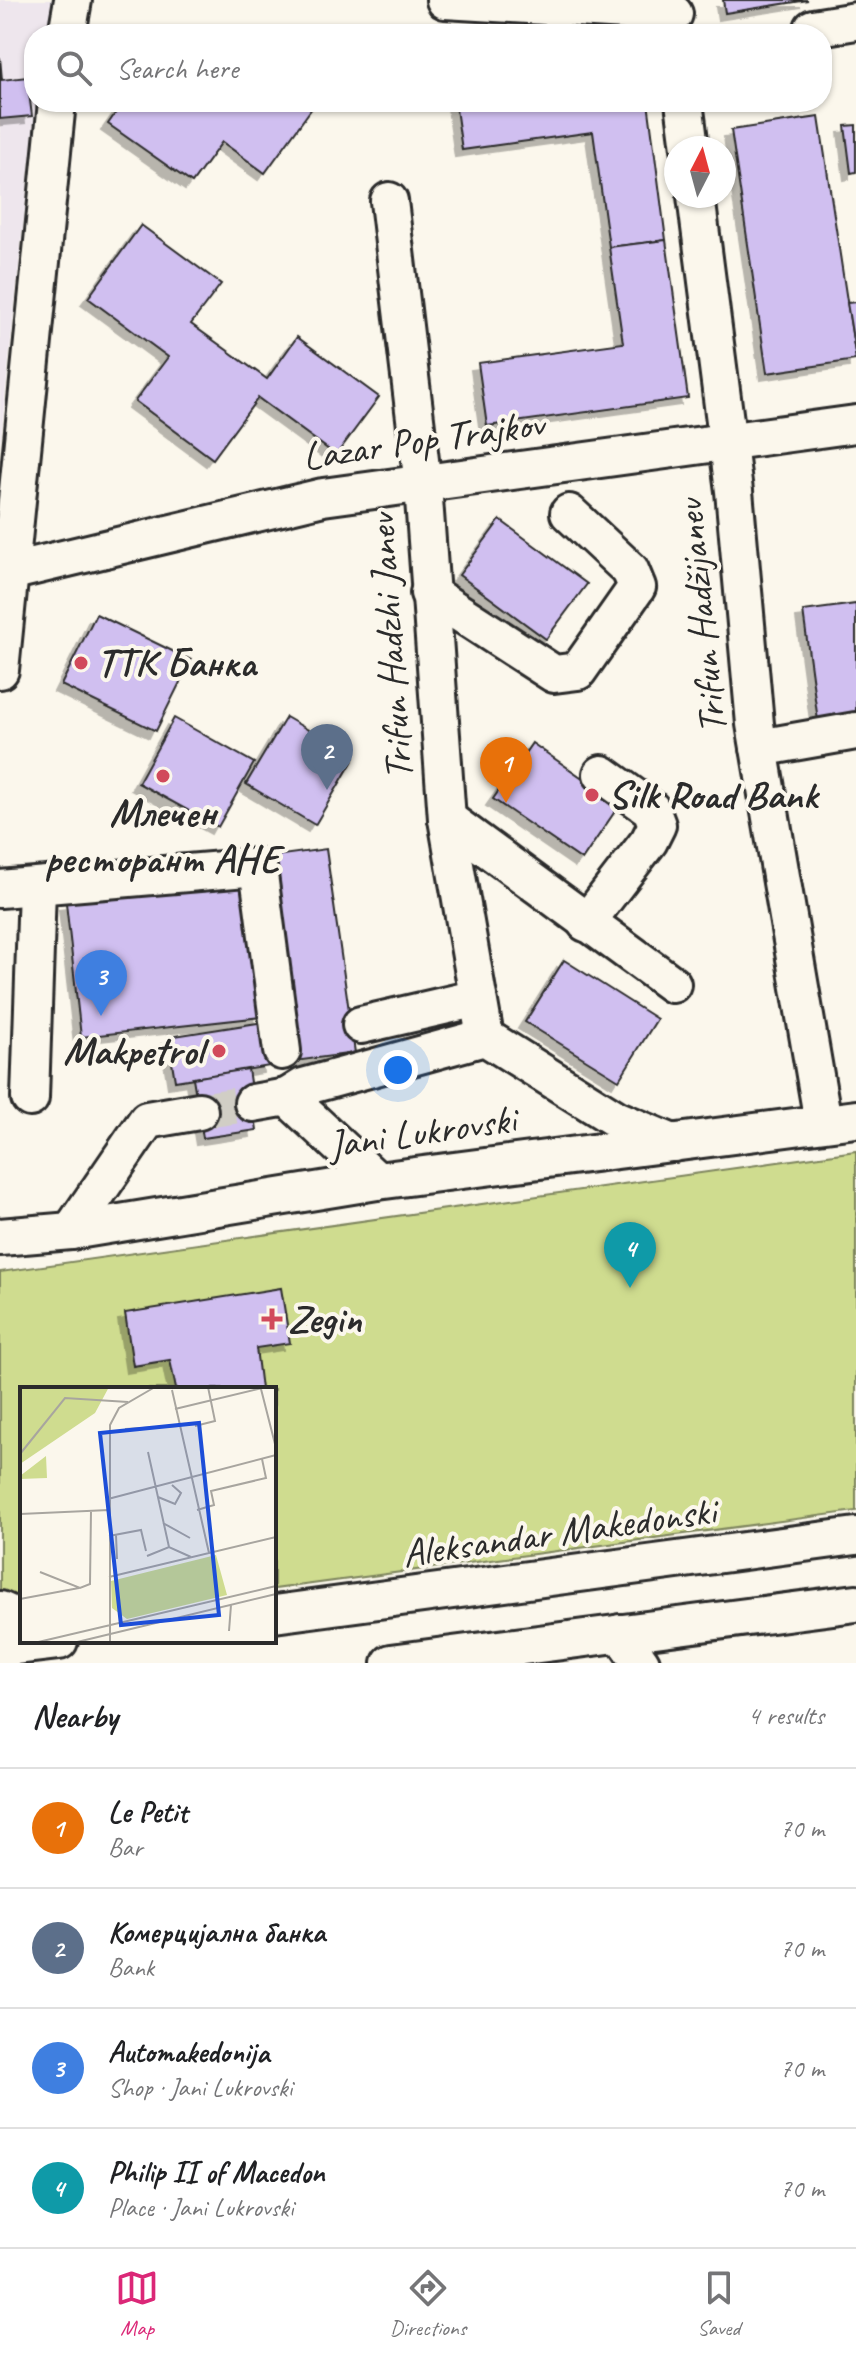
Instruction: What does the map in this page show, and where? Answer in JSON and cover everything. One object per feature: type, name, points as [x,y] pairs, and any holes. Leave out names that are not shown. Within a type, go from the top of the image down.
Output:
[{"type":"street","points":[[69,24],[73,0]]},
{"type":"street","points":[[445,0],[674,16]]},
{"type":"street","points":[[832,25],[856,21]]},
{"type":"street","points":[[0,667],[56,112]]},
{"type":"street","points":[[685,112],[688,136]]},
{"type":"street","name":"Trifun Hadzhi Janev","points":[[389,201],[423,485],[447,819],[485,1037]]},
{"type":"street","name":"Trifun Hadžijanev","points":[[698,208],[727,440],[759,748],[839,1120]]},
{"type":"street","name":"Lazar Pop Trajkov","points":[[9,572],[323,497],[856,424]]},
{"type":"street","points":[[429,593],[554,674],[578,671],[637,587],[630,570],[569,513]]},
{"type":"street","points":[[759,748],[856,731]]},
{"type":"street","points":[[586,923],[649,841],[657,825],[651,809],[602,774]]},
{"type":"street","points":[[447,819],[672,984]]},
{"type":"street","points":[[0,889],[258,867],[282,1051]]},
{"type":"street","points":[[30,1098],[37,888]]},
{"type":"street","points":[[361,1025],[478,998]]},
{"type":"street","points":[[377,1181],[270,1100],[303,1087],[485,1037],[616,1119],[674,1143]]},
{"type":"street","points":[[71,1231],[147,1120],[199,1111]]},
{"type":"street","name":"Jani Lukrovski","points":[[0,1237],[71,1231],[377,1181],[839,1120]]},
{"type":"street","name":"Aleksandar Makedonski","points":[[276,1614],[856,1536]]},
{"type":"street","points":[[391,1663],[856,1603]]},
{"type":"street","points":[[0,1610],[20,1619]]},
{"type":"street","points":[[620,1633],[641,1663]]},
{"type":"street","points":[[0,1648],[42,1643]]},
{"type":"shaded area","points":[[0,0],[53,0],[49,24],[24,24],[24,112],[35,112],[0,447]]},
{"type":"green space","points":[[856,1151],[856,1511],[276,1589],[276,1387],[20,1387],[20,1601],[0,1592],[0,1272]]},
{"type":"building","points":[[723,0],[808,0],[725,13]]},
{"type":"building","points":[[0,57],[2,80],[24,77],[24,112],[31,112],[32,116],[0,119]]},
{"type":"building","points":[[116,112],[309,112],[265,173],[222,142],[192,183],[108,124]]},
{"type":"building","points":[[456,112],[649,112],[666,240],[609,247],[593,132],[462,150]]},
{"type":"building","points":[[819,117],[856,360],[767,373],[736,164],[736,136],[732,136],[731,130]]},
{"type":"building","points":[[856,125],[856,172],[851,173],[845,126]]},
{"type":"building","points":[[141,225],[221,284],[191,324],[267,379],[297,337],[379,397],[336,455],[258,398],[213,459],[135,401],[168,357],[88,298]]},
{"type":"building","points":[[666,240],[688,398],[487,426],[478,363],[623,343],[609,247]]},
{"type":"building","points":[[856,302],[856,357],[847,303]]},
{"type":"building","points":[[500,520],[587,584],[546,639],[459,575]]},
{"type":"building","points":[[856,604],[856,716],[818,721],[803,611]]},
{"type":"building","points":[[96,614],[191,660],[156,731],[61,685]]},
{"type":"building","points":[[286,717],[355,757],[315,825],[246,784]]},
{"type":"building","points":[[174,718],[254,763],[218,827],[138,783]]},
{"type":"building","points":[[532,743],[620,804],[582,860],[493,799]]},
{"type":"building","points":[[326,849],[355,1053],[295,1061],[267,857]]},
{"type":"building","points":[[247,884],[261,1017],[81,1037],[66,903]]},
{"type":"building","points":[[564,960],[657,1019],[619,1080],[525,1022]]},
{"type":"building","name":"Makpetrol","points":[[264,1022],[270,1066],[175,1081],[168,1037]]},
{"type":"building","points":[[248,1069],[257,1130],[203,1138],[193,1078]]},
{"type":"building","points":[[281,1288],[290,1343],[256,1348],[261,1387],[176,1387],[170,1360],[133,1366],[125,1313]]},
{"type":"tunnel","points":[[199,1111],[253,1103]]},
{"type":"place","name":"ТТК Банка","points":[[81,663]]},
{"type":"place","name":"Млечен ресторант АНЕ","points":[[163,776]]},
{"type":"place","name":"Комерцијална банка","points":[[327,790]]},
{"type":"place","name":"Silk Road Bank","points":[[592,795]]},
{"type":"place","name":"Le Petit","points":[[506,803]]},
{"type":"place","name":"Automakedonija","points":[[101,1016]]},
{"type":"place","name":"Makpetrol","points":[[219,1051]]},
{"type":"place","name":"Philip II of Macedon","points":[[630,1288]]},
{"type":"place","name":"Zegin","points":[[272,1319]]}]
